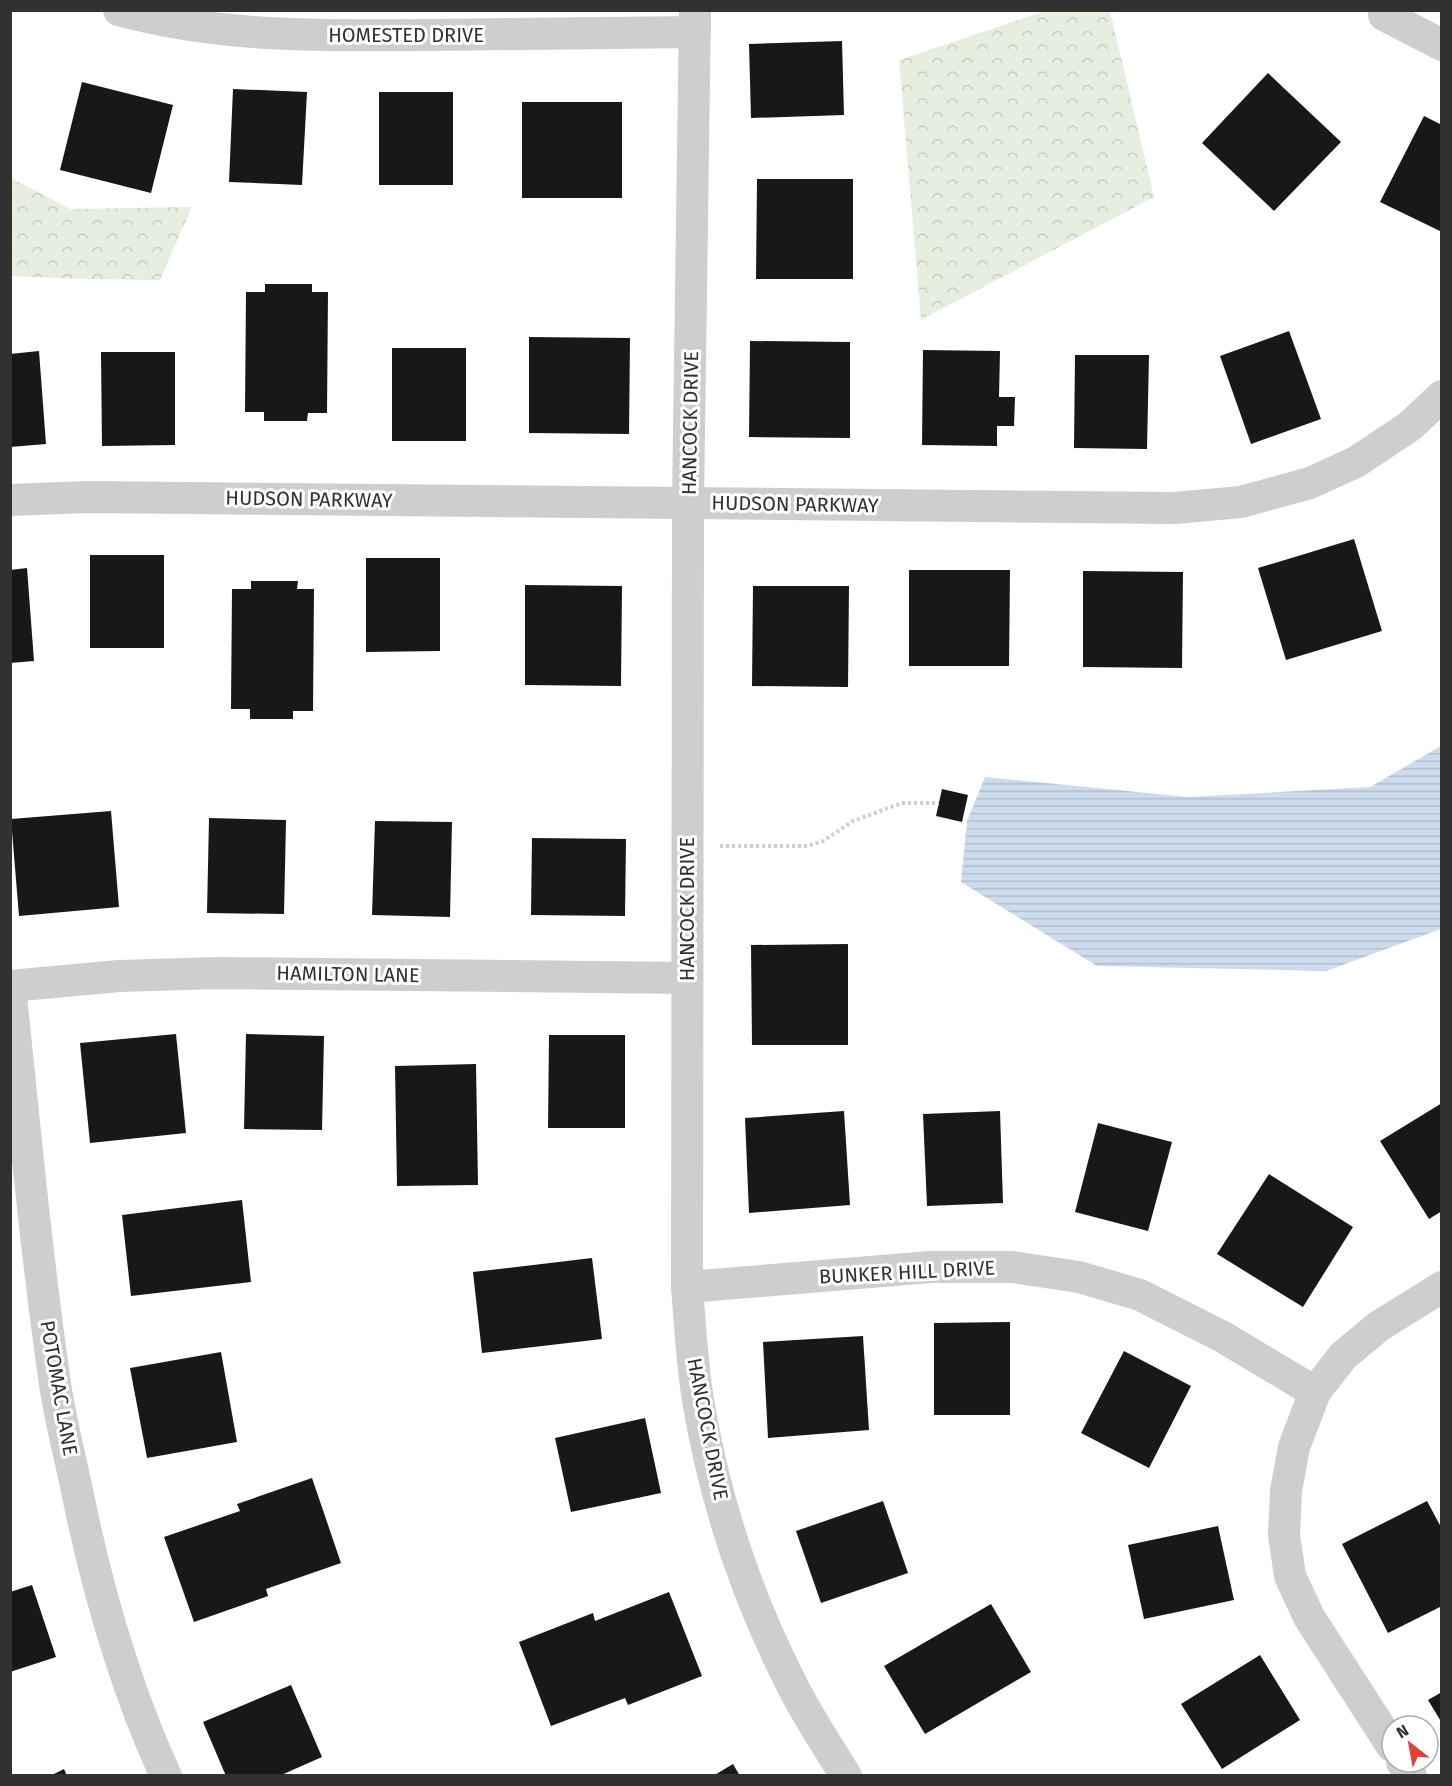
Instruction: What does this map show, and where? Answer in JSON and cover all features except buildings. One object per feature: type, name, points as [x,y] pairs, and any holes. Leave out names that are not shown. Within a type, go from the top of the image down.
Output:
[{"type":"street","name":"HOMESTED DRIVE","points":[[119,10],[152,20],[225,31],[323,36],[695,21]]},
{"type":"street","points":[[1383,15],[1442,45]]},
{"type":"street","name":"HANCOCK DRIVE","points":[[695,21],[688,502],[687,1287],[698,1400],[710,1461],[736,1551],[766,1630],[790,1682],[846,1776]]},
{"type":"street","name":"HUDSON PARKWAY","points":[[10,500],[101,497],[1174,508],[1241,502],[1310,483],[1356,462],[1410,426],[1442,396]]},
{"type":"street","name":"HAMILTON LANE","points":[[10,987],[119,976],[219,973],[686,978]]},
{"type":"street","name":"POTOMAC LANE","points":[[10,987],[55,1386],[85,1532],[119,1660],[166,1776]]},
{"type":"street","name":"BUNKER HILL DRIVE","points":[[687,1287],[931,1267],[1012,1267],[1079,1277],[1140,1295],[1223,1337],[1315,1392]]},
{"type":"street","points":[[1380,1727],[1309,1617],[1290,1576],[1284,1535],[1286,1491],[1294,1447],[1315,1392],[1343,1356],[1379,1326],[1442,1287]]},
{"type":"path","points":[[710,846],[807,846],[823,841],[853,822],[902,803],[939,803]]},
{"type":"green space","points":[[1045,11],[1110,11],[1154,197],[921,320],[899,60]]},
{"type":"green space","points":[[11,178],[70,209],[192,207],[160,280],[11,276]]},
{"type":"water","points":[[1441,746],[1441,929],[1326,971],[1097,966],[961,882],[967,821],[985,777],[1188,797],[1370,787]]}]
